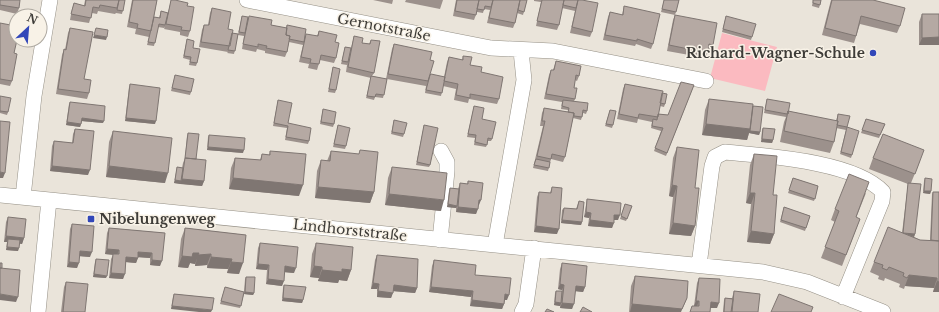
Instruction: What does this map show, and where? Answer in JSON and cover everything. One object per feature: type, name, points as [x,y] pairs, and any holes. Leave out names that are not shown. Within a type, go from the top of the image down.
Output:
[{"type":"street","points":[[23,197],[34,96],[50,0]]},
{"type":"street","name":"Gernotstraße","points":[[247,0],[491,48],[521,51],[553,51],[706,81]]},
{"type":"street","points":[[495,245],[524,80],[521,51]]},
{"type":"street","points":[[440,240],[447,171],[447,162],[441,150]]},
{"type":"street","points":[[699,265],[712,166],[715,157],[725,152],[818,163],[842,170],[876,185],[882,192],[882,201],[843,297]]},
{"type":"street","name":"Lindhorststraße","points":[[0,195],[699,265],[784,276],[807,282],[883,312]]},
{"type":"street","points":[[38,312],[49,200]]},
{"type":"street","points":[[522,312],[526,304],[534,248]]},
{"type":"shaded area","points":[[722,33],[777,47],[765,91],[710,78]]},
{"type":"building","points":[[0,0],[20,0],[19,8],[0,5]]},
{"type":"building","points":[[86,0],[119,0],[117,8],[100,5],[99,8],[93,7],[91,18],[71,14],[74,3],[85,6]]},
{"type":"building","points":[[119,0],[125,0],[123,11],[117,10]]},
{"type":"building","points":[[133,0],[157,0],[151,31],[137,28],[138,24],[129,22]]},
{"type":"building","points":[[171,0],[188,3],[187,6],[194,7],[190,31],[181,30],[182,27],[166,24]]},
{"type":"building","points":[[457,0],[479,0],[476,15],[455,11]]},
{"type":"building","points":[[479,0],[493,0],[491,7],[485,6],[484,10],[477,9]]},
{"type":"building","points":[[493,0],[520,0],[515,23],[489,18]]},
{"type":"building","points":[[520,0],[527,0],[524,12],[518,10]]},
{"type":"building","points":[[542,0],[564,0],[559,25],[537,21]]},
{"type":"building","points":[[564,0],[578,0],[576,8],[563,5]]},
{"type":"building","points":[[578,0],[598,3],[592,32],[572,27]]},
{"type":"building","points":[[664,0],[679,0],[676,12],[662,9]]},
{"type":"building","points":[[813,0],[821,0],[820,5],[813,3]]},
{"type":"building","points":[[832,0],[873,0],[905,8],[900,26],[861,16],[856,36],[825,28]]},
{"type":"building","points":[[624,6],[660,14],[653,44],[637,39],[637,41],[605,35],[610,12],[623,15]]},
{"type":"building","points":[[212,8],[231,12],[228,29],[233,30],[230,46],[201,42],[204,25],[209,25]]},
{"type":"building","points":[[161,11],[168,13],[165,25],[159,24],[155,43],[148,42],[154,17],[160,18]]},
{"type":"building","points":[[922,14],[939,14],[939,37],[922,38]]},
{"type":"building","points":[[675,15],[717,23],[713,45],[709,44],[708,53],[669,45]]},
{"type":"building","points":[[242,16],[248,17],[245,33],[239,32]]},
{"type":"building","points":[[249,16],[272,20],[271,25],[287,28],[286,35],[290,36],[287,52],[266,48],[267,46],[258,44],[258,47],[243,44]]},
{"type":"building","points":[[726,16],[756,24],[752,37],[723,29]]},
{"type":"building","points":[[0,23],[8,24],[8,48],[15,48],[14,53],[17,54],[12,81],[0,79]]},
{"type":"building","points":[[287,25],[306,29],[304,42],[289,39],[290,36],[286,35]]},
{"type":"building","points":[[70,28],[93,32],[84,79],[91,80],[89,93],[58,89],[64,49],[66,50]]},
{"type":"building","points":[[96,28],[108,30],[107,37],[94,35]]},
{"type":"building","points":[[319,31],[337,35],[335,42],[339,43],[336,58],[321,55],[319,64],[310,63],[311,59],[301,57],[306,34],[318,36]]},
{"type":"building","points":[[232,33],[238,34],[235,51],[228,50]]},
{"type":"building","points":[[354,36],[363,38],[362,43],[370,44],[371,40],[380,41],[374,73],[348,67]]},
{"type":"building","points":[[187,39],[194,41],[193,48],[200,49],[197,63],[190,62],[191,57],[184,56]]},
{"type":"building","points":[[394,44],[432,52],[430,60],[434,61],[428,81],[388,74]]},
{"type":"building","points":[[345,47],[351,48],[348,62],[342,61]]},
{"type":"building","points":[[463,56],[472,57],[470,65],[482,67],[481,72],[503,77],[499,99],[470,94],[470,98],[456,95],[458,84],[444,81],[449,57],[463,60]]},
{"type":"building","points":[[556,61],[581,66],[579,76],[576,75],[574,88],[577,88],[575,99],[546,94],[551,70],[554,70]]},
{"type":"building","points":[[333,67],[340,69],[336,90],[329,89]]},
{"type":"building","points":[[431,74],[445,77],[442,93],[426,90]]},
{"type":"building","points":[[175,75],[194,79],[191,92],[172,88]]},
{"type":"building","points":[[371,76],[387,79],[384,95],[376,94],[375,97],[367,96]]},
{"type":"building","points":[[681,82],[694,85],[667,153],[655,148],[663,128],[652,126],[653,119],[657,120],[658,114],[668,115]]},
{"type":"building","points":[[130,84],[160,88],[156,121],[126,118]]},
{"type":"building","points":[[625,84],[663,91],[658,117],[639,114],[638,118],[619,114]]},
{"type":"building","points":[[662,93],[667,94],[665,104],[660,103]]},
{"type":"building","points":[[0,96],[11,98],[8,112],[0,111]]},
{"type":"building","points":[[709,99],[753,104],[750,129],[706,124]]},
{"type":"building","points":[[767,99],[790,103],[788,114],[788,111],[787,114],[765,110]]},
{"type":"building","points":[[278,100],[292,103],[288,123],[311,128],[309,141],[286,137],[288,126],[274,123]]},
{"type":"building","points":[[563,100],[588,103],[587,111],[583,110],[582,117],[574,116],[574,113],[568,112],[569,108],[562,106]]},
{"type":"building","points":[[70,102],[105,106],[104,121],[82,118],[81,124],[67,122]]},
{"type":"building","points":[[474,106],[484,108],[482,119],[496,122],[492,139],[488,138],[487,145],[475,142],[476,135],[468,134]]},
{"type":"building","points":[[753,106],[763,107],[760,132],[750,131]]},
{"type":"building","points":[[544,108],[574,113],[565,157],[552,154],[551,159],[537,156],[545,121],[542,121]]},
{"type":"building","points":[[323,109],[336,112],[334,124],[321,122]]},
{"type":"building","points":[[610,110],[616,111],[613,125],[606,124]]},
{"type":"building","points":[[788,111],[838,121],[834,142],[784,131]]},
{"type":"building","points":[[838,114],[850,116],[847,127],[837,125]]},
{"type":"building","points":[[866,119],[885,124],[880,135],[862,130]]},
{"type":"building","points":[[394,120],[407,123],[404,134],[392,132]]},
{"type":"building","points":[[0,121],[10,122],[5,173],[0,172]]},
{"type":"building","points":[[338,125],[350,128],[346,146],[334,144]]},
{"type":"building","points":[[424,125],[438,128],[430,165],[417,162]]},
{"type":"building","points":[[847,127],[859,131],[852,155],[841,152]]},
{"type":"building","points":[[763,128],[775,129],[773,140],[762,139]]},
{"type":"building","points":[[75,129],[94,131],[90,170],[52,166],[54,141],[73,143]]},
{"type":"building","points":[[113,131],[172,138],[168,173],[109,166]]},
{"type":"building","points":[[188,133],[199,134],[196,159],[185,158]]},
{"type":"building","points":[[883,134],[924,150],[915,174],[873,158]]},
{"type":"building","points":[[209,135],[245,138],[244,150],[208,147]]},
{"type":"building","points":[[677,147],[699,150],[695,188],[699,188],[695,226],[673,223],[677,186],[672,185]]},
{"type":"building","points":[[360,150],[378,152],[374,192],[318,187],[321,160],[330,161],[331,151],[359,154]]},
{"type":"building","points":[[270,151],[306,154],[303,185],[233,178],[235,158],[261,160],[262,154],[270,155]]},
{"type":"building","points":[[754,154],[777,156],[773,195],[777,195],[774,234],[751,231],[755,193],[750,193]]},
{"type":"building","points":[[185,158],[206,160],[204,181],[182,179]]},
{"type":"building","points":[[536,159],[550,162],[549,168],[534,165]]},
{"type":"building","points":[[177,167],[183,168],[181,181],[175,180]]},
{"type":"building","points":[[392,167],[447,173],[444,200],[389,194]]},
{"type":"building","points":[[849,174],[869,182],[856,217],[860,219],[846,255],[825,247],[839,211],[835,209]]},
{"type":"building","points":[[793,178],[818,186],[815,199],[789,190]]},
{"type":"building","points":[[925,178],[932,179],[931,191],[924,191]]},
{"type":"building","points":[[468,181],[483,183],[481,200],[479,200],[478,209],[458,207],[460,183],[468,184]]},
{"type":"building","points":[[908,183],[921,184],[915,234],[903,233]]},
{"type":"building","points":[[552,187],[562,188],[559,229],[536,226],[539,192],[551,193]]},
{"type":"building","points":[[450,188],[459,189],[457,206],[448,204]]},
{"type":"building","points":[[933,192],[939,192],[939,241],[931,240]]},
{"type":"building","points":[[587,199],[621,203],[620,215],[614,215],[614,223],[590,220],[591,213],[586,212]]},
{"type":"building","points":[[579,201],[584,202],[582,222],[562,220],[564,208],[577,209]]},
{"type":"building","points":[[625,204],[632,206],[627,219],[621,216]]},
{"type":"building","points":[[784,207],[810,216],[806,228],[781,220]]},
{"type":"building","points":[[8,217],[26,219],[24,238],[6,236]]},
{"type":"building","points":[[72,224],[94,226],[92,252],[80,251],[79,263],[69,262]]},
{"type":"building","points":[[888,227],[920,240],[939,241],[939,282],[937,281],[937,278],[909,275],[907,278],[903,276],[904,273],[889,267],[887,270],[882,268],[883,265],[874,262]]},
{"type":"building","points":[[109,228],[165,233],[162,261],[152,260],[152,253],[138,252],[138,258],[126,257],[125,274],[111,273],[113,254],[119,254],[119,250],[107,249]]},
{"type":"building","points":[[185,228],[246,235],[243,263],[231,262],[232,259],[211,257],[211,254],[198,255],[199,253],[193,253],[192,257],[182,256]]},
{"type":"building","points":[[8,239],[20,240],[19,248],[7,247]]},
{"type":"building","points":[[260,243],[298,247],[296,268],[285,266],[284,281],[268,279],[269,265],[258,264]]},
{"type":"building","points":[[316,243],[353,247],[351,270],[342,269],[342,272],[322,270],[322,267],[314,266]]},
{"type":"building","points":[[377,255],[418,259],[417,288],[394,285],[393,293],[378,291],[379,284],[373,283]]},
{"type":"building","points":[[96,259],[109,260],[107,276],[94,274]]},
{"type":"building","points":[[434,260],[476,265],[475,275],[511,278],[509,295],[505,294],[504,304],[472,300],[473,291],[431,287]]},
{"type":"building","points":[[562,263],[587,266],[585,287],[576,286],[574,304],[562,303],[564,285],[560,284]]},
{"type":"building","points":[[0,268],[20,270],[18,297],[0,294]]},
{"type":"building","points":[[635,276],[688,281],[687,298],[682,309],[632,304]]},
{"type":"building","points":[[246,277],[255,277],[254,293],[245,292]]},
{"type":"building","points":[[699,278],[720,279],[719,303],[711,302],[710,312],[690,312],[692,306],[699,306],[699,301],[696,301]]},
{"type":"building","points":[[66,282],[88,284],[85,312],[63,312]]},
{"type":"building","points":[[284,285],[306,287],[303,300],[283,298]]},
{"type":"building","points":[[225,287],[244,292],[241,306],[221,301]]},
{"type":"building","points":[[556,291],[562,291],[561,303],[555,302]]},
{"type":"building","points":[[734,291],[760,294],[758,312],[732,312]]},
{"type":"building","points":[[174,294],[214,298],[212,310],[172,306]]},
{"type":"building","points":[[779,294],[813,307],[811,312],[771,312]]},
{"type":"building","points":[[725,298],[733,299],[731,312],[724,312]]},
{"type":"building","points":[[583,307],[592,312],[580,312]]},
{"type":"building","points":[[547,309],[554,312],[545,312]]},
{"type":"place","name":"Richard-Wagner-Schule","points":[[873,53]]},
{"type":"place","name":"Nibelungenweg","points":[[91,219]]}]
